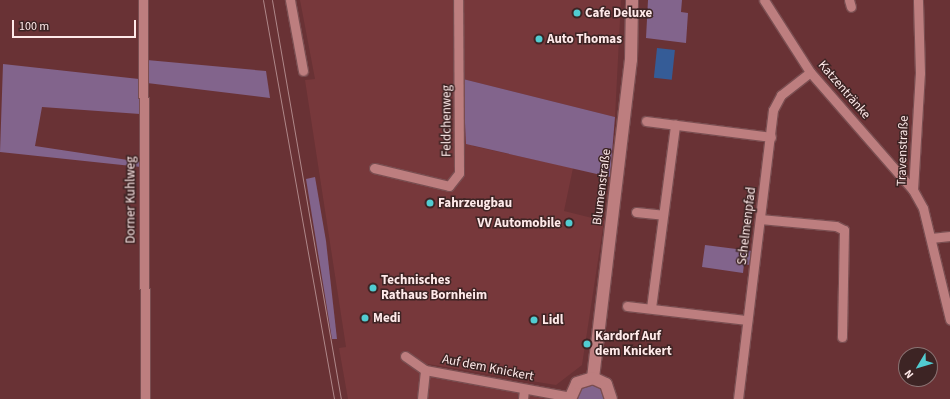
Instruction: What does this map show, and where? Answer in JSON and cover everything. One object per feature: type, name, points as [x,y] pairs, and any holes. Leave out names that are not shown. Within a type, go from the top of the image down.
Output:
[{"type":"main road","name":"Blumenstraße","points":[[593,378],[631,60],[632,0]]},
{"type":"main road","points":[[570,398],[577,383],[593,378],[606,384],[613,399]]},
{"type":"street","name":"Dorner Kuhlweg","points":[[143,0],[145,399]]},
{"type":"street","points":[[290,0],[303,71]]},
{"type":"street","name":"Feldchenweg","points":[[374,168],[449,186],[459,173],[458,0]]},
{"type":"street","name":"Katzentränke","points":[[764,0],[810,72],[913,190]]},
{"type":"street","name":"Travenstraße","points":[[918,0],[920,73],[913,190],[923,208],[950,320]]},
{"type":"street","name":"Schelmenpfad","points":[[738,399],[746,320],[775,102],[810,72]]},
{"type":"street","points":[[646,121],[771,137]]},
{"type":"street","points":[[651,308],[675,125]]},
{"type":"street","points":[[636,212],[663,215]]},
{"type":"street","points":[[760,219],[836,226],[844,230],[842,337]]},
{"type":"street","points":[[931,238],[950,236]]},
{"type":"street","points":[[627,306],[746,320]]},
{"type":"street","name":"Auf dem Knickert","points":[[405,356],[426,370],[570,398]]},
{"type":"street","points":[[422,399],[426,370]]},
{"type":"street","points":[[523,399],[524,389]]},
{"type":"shaded area","points":[[300,0],[621,0],[615,117],[463,79],[473,146],[573,168],[564,211],[604,221],[582,365],[556,385],[428,364],[428,375],[547,399],[348,399],[339,348],[346,347],[305,80],[315,79]]},
{"type":"shaded area","points":[[648,0],[682,0],[681,12],[688,13],[686,43],[646,38]]},
{"type":"shaded area","points":[[147,60],[266,71],[270,98],[147,83]]},
{"type":"shaded area","points":[[3,64],[139,79],[140,114],[42,107],[35,146],[141,162],[141,167],[0,152]]},
{"type":"shaded area","points":[[463,79],[615,117],[610,177],[466,144]]},
{"type":"shaded area","points":[[315,177],[326,241],[337,339],[332,339],[306,179]]},
{"type":"shaded area","points":[[705,245],[752,251],[750,265],[744,264],[743,273],[702,267]]},
{"type":"shaded area","points":[[586,382],[601,385],[607,399],[576,399],[576,393]]},
{"type":"water","points":[[657,48],[675,50],[672,80],[654,78]]},
{"type":"tram line","points":[[263,0],[334,399]]},
{"type":"tram line","points":[[272,0],[341,399]]},
{"type":"place","name":"Cafe Deluxe","points":[[577,13]]},
{"type":"place","name":"Auto Thomas","points":[[539,39]]},
{"type":"place","name":"Fahrzeugbau","points":[[430,203]]},
{"type":"place","name":"VV Automobile","points":[[569,223]]},
{"type":"place","name":"Technisches Rathaus Bornheim","points":[[373,288]]},
{"type":"place","name":"Medi","points":[[365,318]]},
{"type":"place","name":"Lidl","points":[[534,320]]},
{"type":"place","name":"Kardorf Auf dem Knickert","points":[[587,344]]}]
